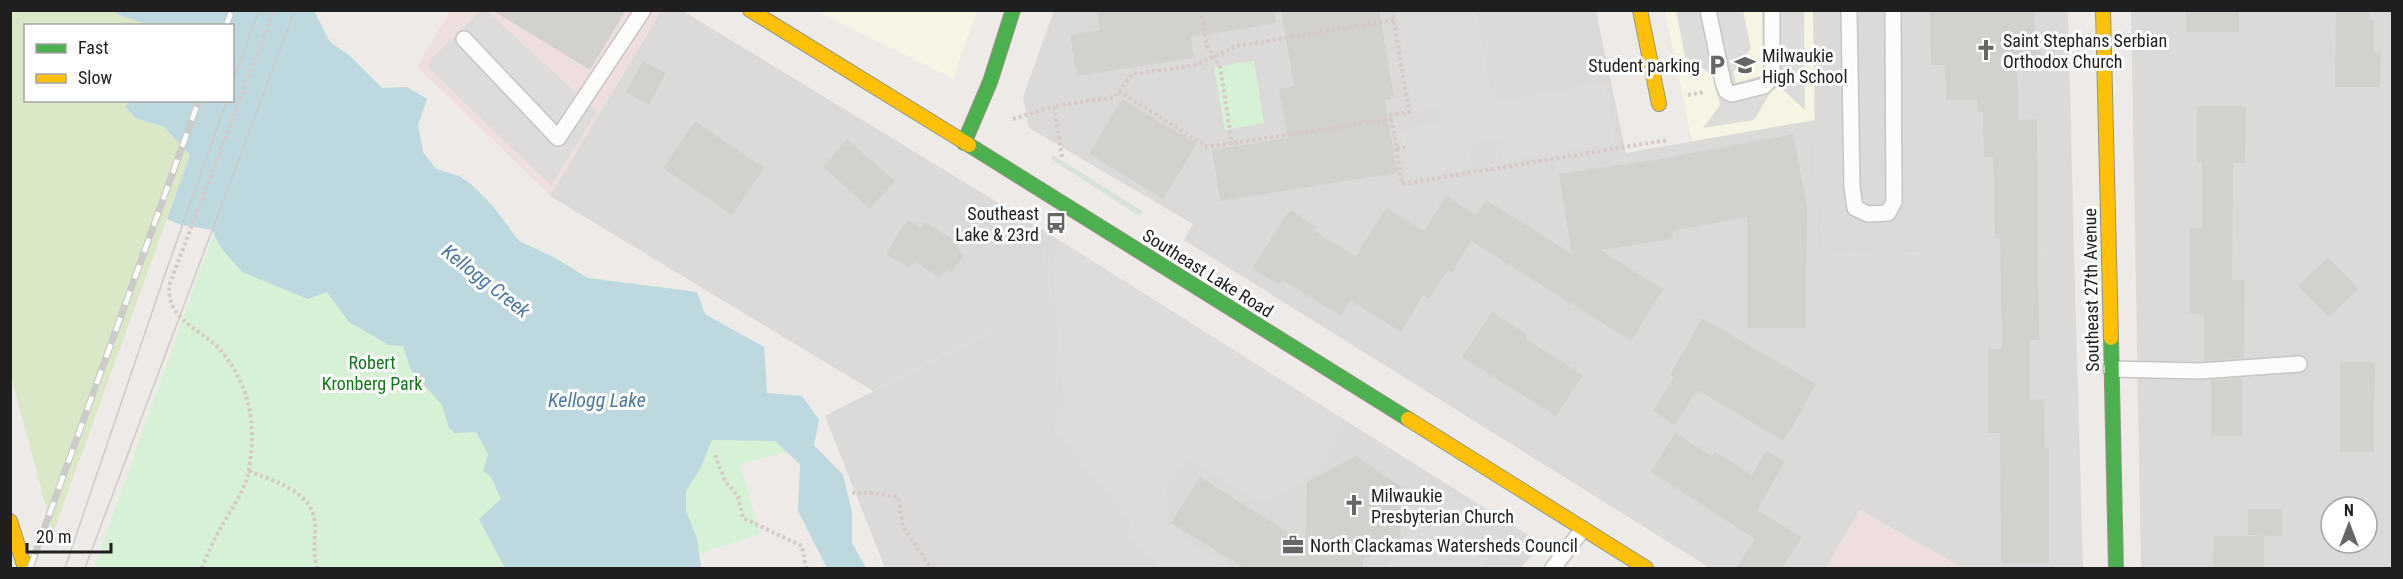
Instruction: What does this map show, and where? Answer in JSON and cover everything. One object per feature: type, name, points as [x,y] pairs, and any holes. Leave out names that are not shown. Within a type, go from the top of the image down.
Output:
[{"type":"street","name":"Southeast Lake Road","points":[[750,10],[1646,568]]},
{"type":"street","points":[[964,143],[990,82],[1013,10]]},
{"type":"street","points":[[1640,10],[1659,104]]},
{"type":"street","name":"Southeast 27th Avenue","points":[[2103,10],[2116,568]]},
{"type":"street","points":[[10,521],[26,568]]},
{"type":"lane","points":[[464,39],[558,138],[643,10]]},
{"type":"lane","points":[[1708,10],[1725,88],[1732,94],[1764,86],[1772,77],[1772,10]]},
{"type":"lane","points":[[1850,10],[1852,187],[1855,208],[1868,214],[1888,213],[1894,202],[1893,10]]},
{"type":"lane","points":[[2111,369],[2200,371],[2299,364]]},
{"type":"lane","points":[[1553,568],[1583,529]]},
{"type":"path","points":[[202,568],[249,471],[253,421],[247,397],[235,371],[221,352],[173,311],[169,293],[170,283],[274,10]]},
{"type":"path","points":[[1201,10],[1206,46],[1220,66],[1232,144]]},
{"type":"path","points":[[1392,10],[1409,112],[1391,115],[1402,184],[1667,140]]},
{"type":"path","points":[[1013,118],[1054,106],[1115,97],[1132,74],[1197,64],[1236,46],[1394,20]]},
{"type":"path","points":[[1659,104],[1725,88]]},
{"type":"path","points":[[1119,91],[1207,147],[1392,118]]},
{"type":"path","points":[[1054,106],[1062,157]]},
{"type":"path","points":[[1397,148],[1406,147]]},
{"type":"path","points":[[715,455],[725,481],[738,496],[743,518],[802,546],[806,568]]},
{"type":"path","points":[[249,471],[297,492],[314,512],[313,544],[317,568]]},
{"type":"path","points":[[852,493],[898,497],[903,526],[931,568]]},
{"type":"shaded area","points":[[450,11],[661,11],[550,196],[417,66]]},
{"type":"shaded area","points":[[480,11],[487,11],[597,112],[551,185],[428,68],[432,58]]},
{"type":"shaded area","points":[[661,11],[683,11],[1038,227],[1053,300],[873,391],[550,196]]},
{"type":"shaded area","points":[[816,11],[977,11],[953,79]]},
{"type":"shaded area","points":[[1054,11],[1596,11],[1626,153],[1815,120],[1817,255],[2074,251],[2083,568],[1962,568],[1860,510],[1826,568],[1710,568],[1184,240],[1193,224],[1029,128],[1023,97]]},
{"type":"shaded area","points":[[1396,11],[1476,11],[1493,102],[1604,82],[1615,143],[1503,162],[1499,140],[1468,145],[1472,167],[1408,179],[1400,130],[1440,123],[1438,109],[1414,113]]},
{"type":"shaded area","name":"Milwaukie High School","points":[[1665,11],[1813,11],[1815,120],[1692,141]]},
{"type":"shaded area","name":"Student parking","points":[[1676,11],[1743,11],[1751,48],[1733,72],[1736,83],[1763,75],[1762,11],[1804,11],[1805,110],[1780,87],[1772,90],[1754,120],[1703,128],[1720,105],[1714,76],[1685,57]]},
{"type":"shaded area","points":[[1813,11],[2068,11],[2074,251],[1817,255]]},
{"type":"shaded area","points":[[2131,11],[2392,11],[2392,568],[2141,568]]},
{"type":"shaded area","points":[[1053,155],[1142,211],[1139,216],[1051,159]]},
{"type":"shaded area","points":[[1038,227],[1542,544],[1521,568],[885,568],[825,416],[1053,300]]},
{"type":"shaded area","points":[[1059,240],[1343,419],[1319,469],[1308,480],[1262,504],[1189,459],[1167,486],[1163,507],[1185,539],[1233,568],[1163,568],[1127,534],[1131,522],[1053,429],[1064,408],[1052,268]]},
{"type":"shaded area","points":[[1437,485],[1478,511],[1459,538],[1487,559],[1479,568],[1385,568]]},
{"type":"shaded area","points":[[1860,510],[1962,568],[1826,568]]},
{"type":"green space","points":[[10,11],[115,11],[117,14],[145,24],[24,24],[24,102],[131,102],[125,106],[135,118],[164,127],[190,155],[53,533],[11,376]]},
{"type":"green space","name":"Robert Kronberg Park","points":[[300,11],[314,11],[330,42],[349,55],[382,88],[407,87],[427,99],[418,125],[423,152],[436,169],[459,176],[471,184],[493,206],[519,241],[555,258],[588,278],[697,292],[705,314],[764,347],[767,393],[802,396],[819,420],[814,445],[740,464],[760,534],[653,568],[94,568],[202,265]]},
{"type":"green space","points":[[1254,61],[1264,123],[1225,130],[1214,67]]},
{"type":"water","name":"Kellogg Lake","points":[[115,11],[314,11],[330,42],[349,55],[382,88],[407,87],[427,99],[418,125],[423,152],[436,169],[459,176],[471,184],[493,206],[519,241],[555,258],[588,278],[697,292],[705,314],[764,347],[767,393],[802,396],[819,420],[814,445],[843,475],[852,512],[852,543],[866,568],[827,568],[798,511],[800,464],[775,441],[712,440],[701,467],[686,491],[686,511],[697,538],[701,568],[505,568],[479,519],[501,499],[491,477],[483,471],[488,454],[476,432],[455,433],[449,428],[442,405],[411,370],[403,346],[389,345],[349,322],[327,292],[308,299],[242,272],[221,248],[212,230],[181,225],[167,219],[190,155],[164,127],[135,118],[125,106],[131,102],[234,102],[234,24],[145,24],[117,14]]},
{"type":"building","points":[[492,10],[626,10],[590,70]]},
{"type":"building","points":[[1097,10],[1275,10],[1276,23],[1191,37],[1194,58],[1077,76],[1070,35],[1100,30]]},
{"type":"building","points":[[1281,10],[1379,10],[1394,98],[1385,100],[1397,173],[1220,201],[1212,150],[1288,138],[1279,89],[1294,86]]},
{"type":"building","points":[[1930,10],[2034,10],[2035,37],[2041,36],[2041,63],[2017,63],[2018,120],[2037,119],[2039,340],[2030,340],[2030,400],[2044,399],[2045,448],[2049,448],[2049,563],[2001,563],[2000,433],[1988,433],[1988,349],[2002,349],[2000,238],[1995,238],[1993,157],[1984,157],[1983,111],[1978,112],[1977,100],[1946,100],[1945,65],[1931,65]]},
{"type":"building","points":[[2186,10],[2239,10],[2239,32],[2186,32]]},
{"type":"building","points":[[2336,10],[2369,10],[2369,20],[2374,20],[2374,52],[2381,52],[2380,87],[2335,87]]},
{"type":"building","points":[[643,61],[666,73],[649,105],[626,92]]},
{"type":"building","points":[[1122,99],[1197,144],[1163,199],[1089,154]]},
{"type":"building","points":[[2197,106],[2246,106],[2245,163],[2233,163],[2232,280],[2245,280],[2244,358],[2204,361],[2204,314],[2190,314],[2190,228],[2202,228],[2202,162],[2197,162]]},
{"type":"building","points":[[695,121],[764,168],[732,215],[663,168]]},
{"type":"building","points":[[1793,134],[1807,206],[1806,328],[1747,328],[1747,217],[1672,231],[1673,239],[1600,250],[1663,289],[1631,341],[1471,241],[1452,272],[1448,270],[1429,299],[1423,295],[1401,332],[1350,300],[1341,316],[1282,280],[1278,285],[1252,268],[1290,210],[1317,227],[1314,231],[1356,256],[1386,208],[1424,231],[1446,196],[1476,215],[1486,200],[1572,254],[1559,174],[1660,159]]},
{"type":"building","points":[[847,139],[895,181],[870,209],[823,167]]},
{"type":"building","points":[[909,220],[921,228],[925,222],[954,240],[952,243],[960,248],[958,251],[964,255],[952,273],[946,269],[940,278],[914,261],[909,268],[886,254],[904,224],[906,225]]},
{"type":"building","points":[[2328,257],[2359,289],[2329,317],[2298,286]]},
{"type":"building","points":[[1492,312],[1528,335],[1526,339],[1583,375],[1556,416],[1462,357]]},
{"type":"building","points":[[1702,318],[1816,384],[1784,441],[1697,390],[1675,425],[1653,411],[1674,377],[1670,375]]},
{"type":"building","points":[[2340,362],[2375,362],[2374,452],[2340,452]]},
{"type":"building","points":[[2242,378],[2242,436],[2211,436],[2211,380]]},
{"type":"building","points":[[1675,433],[1712,456],[1714,451],[1752,475],[1766,451],[1785,462],[1757,510],[1802,537],[1782,568],[1736,568],[1755,539],[1651,472]]},
{"type":"building","name":"Milwaukie Presbyterian Church","points":[[1356,456],[1402,487],[1400,542],[1363,559],[1363,568],[1244,568],[1171,523],[1200,477],[1305,543],[1307,482]]},
{"type":"building","points":[[2248,509],[2282,509],[2282,536],[2248,535]]},
{"type":"building","points":[[2214,536],[2264,536],[2264,568],[2213,568]]},
{"type":"tram line","points":[[234,79],[259,10]]},
{"type":"tram line","points":[[85,568],[295,10]]},
{"type":"tram line","points":[[65,568],[226,102]]},
{"type":"railway","points":[[227,24],[232,10]]},
{"type":"railway","points":[[30,568],[198,102]]},
{"type":"traffic: fast","points":[[964,143],[990,82],[1013,10]]},
{"type":"traffic: fast","points":[[969,145],[1408,419]]},
{"type":"traffic: fast","points":[[2111,338],[2116,568]]},
{"type":"traffic: slow","points":[[750,10],[969,145]]},
{"type":"traffic: slow","points":[[1640,10],[1659,104]]},
{"type":"traffic: slow","points":[[2103,10],[2111,338]]},
{"type":"traffic: slow","points":[[1408,419],[1646,568]]},
{"type":"traffic: slow","points":[[10,521],[25,568]]},
{"type":"place","name":"Saint Stephans Serbian Orthodox Church","points":[[1986,50]]},
{"type":"place","name":"Student parking","points":[[1717,65]]},
{"type":"place","name":"Milwaukie High School","points":[[1745,65]]},
{"type":"place","name":"Southeast Lake & 23rd","points":[[1056,223]]},
{"type":"place","name":"Milwaukie Presbyterian Church","points":[[1354,505]]},
{"type":"place","name":"North Clackamas Watersheds Council","points":[[1293,545]]},
{"type":"water label","name":"Kellogg Creek","points":[[486,281]]}]
